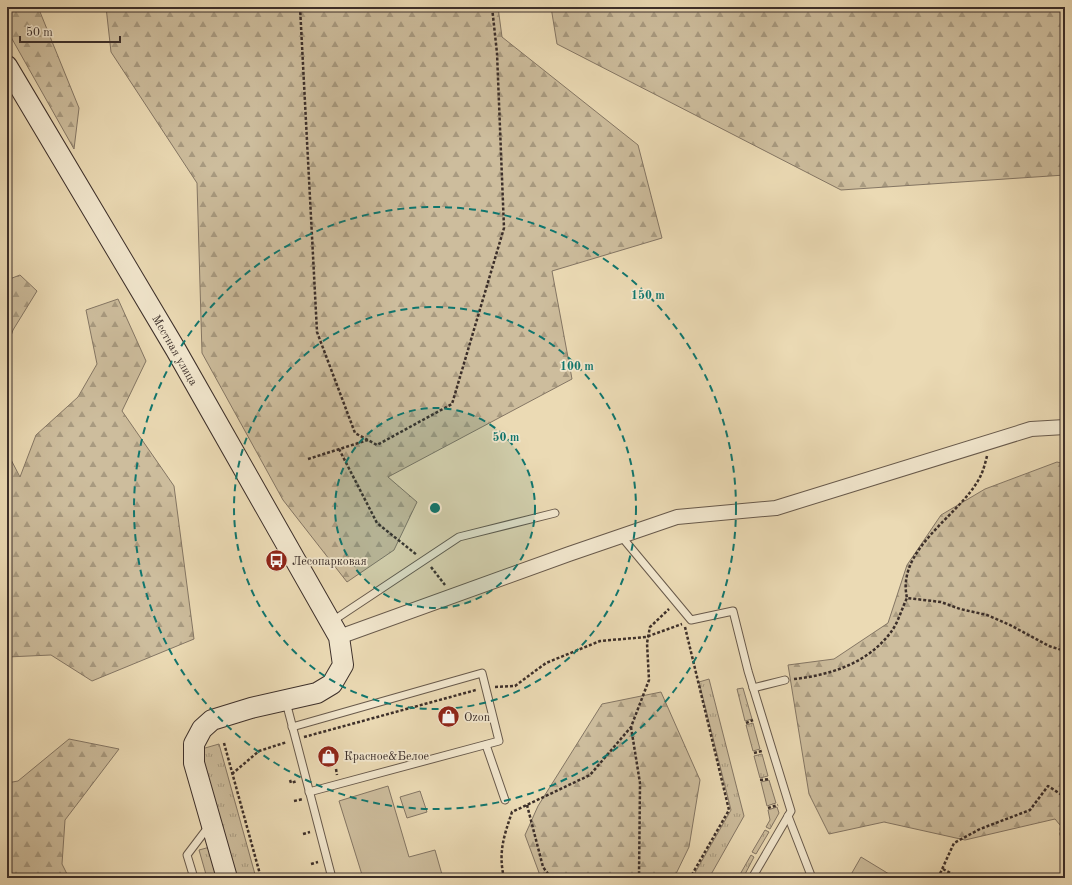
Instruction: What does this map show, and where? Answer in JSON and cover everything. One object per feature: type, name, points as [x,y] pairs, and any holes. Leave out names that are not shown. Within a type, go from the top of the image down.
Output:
[{"type":"main road","name":"Местная улица","points":[[7,66],[176,350],[335,629]]},
{"type":"main road","points":[[227,878],[194,762],[194,744],[202,729],[212,720],[317,693],[332,684],[343,665],[335,629]]},
{"type":"street","points":[[335,629],[454,595],[677,517],[776,508],[1031,429],[1065,427]]},
{"type":"lane","points":[[335,629],[424,560],[460,537],[556,513]]},
{"type":"lane","points":[[621,536],[691,620],[733,611],[753,688],[791,811],[752,878]]},
{"type":"lane","points":[[292,727],[482,673],[486,688],[499,741],[309,792]]},
{"type":"lane","points":[[753,688],[785,680]]},
{"type":"lane","points":[[285,700],[332,878]]},
{"type":"lane","points":[[486,745],[505,800]]},
{"type":"lane","points":[[788,816],[812,878]]},
{"type":"lane","points":[[194,878],[187,855],[212,823]]},
{"type":"path","points":[[300,7],[317,332],[355,433],[377,445],[452,404],[504,228],[497,53],[492,7]]},
{"type":"path","points":[[308,459],[369,440]]},
{"type":"path","points":[[785,680],[810,677],[838,670],[866,657],[892,631],[907,598],[905,588],[907,569],[927,538],[951,514],[979,479],[989,452],[987,443]]},
{"type":"path","points":[[339,449],[377,523],[431,566],[454,595]]},
{"type":"path","points":[[907,598],[941,602],[987,616],[1010,624],[1044,644],[1065,651]]},
{"type":"path","points":[[504,878],[500,861],[504,836],[512,812],[590,775],[631,726],[650,680],[648,637],[650,627],[676,602]]},
{"type":"path","points":[[232,774],[259,751],[295,739],[486,688],[515,686],[546,663],[600,641],[648,637],[691,620]]},
{"type":"path","points":[[684,623],[729,810],[690,878]]},
{"type":"path","points":[[752,713],[756,728]]},
{"type":"path","points":[[746,723],[754,720]]},
{"type":"path","points":[[631,726],[640,783],[638,878]]},
{"type":"path","points":[[224,743],[261,878]]},
{"type":"path","points":[[760,743],[764,758]]},
{"type":"path","points":[[754,753],[762,751]]},
{"type":"path","points":[[336,769],[337,774]]},
{"type":"path","points":[[768,772],[772,785]]},
{"type":"path","points":[[760,780],[770,778]]},
{"type":"path","points":[[938,878],[954,843],[980,829],[1030,810],[1048,786],[1065,797]]},
{"type":"path","points":[[776,798],[779,809]]},
{"type":"path","points":[[527,805],[543,867],[551,878]]},
{"type":"path","points":[[768,808],[778,805]]},
{"type":"path","points":[[1065,812],[1061,822],[1062,842],[1065,850]]},
{"type":"path","points":[[942,869],[959,878]]},
{"type":"green space","points":[[7,7],[38,7],[79,108],[74,149],[7,30]]},
{"type":"green space","points":[[106,7],[498,7],[502,37],[638,145],[662,238],[552,271],[572,379],[388,477],[417,502],[394,550],[347,582],[283,500],[202,353],[197,183],[111,52]]},
{"type":"green space","points":[[551,7],[1065,7],[1065,175],[841,190],[557,44]]},
{"type":"green space","points":[[20,275],[37,291],[13,330],[7,348],[7,280]]},
{"type":"green space","points":[[118,299],[146,361],[122,411],[174,486],[194,639],[92,681],[51,655],[7,657],[7,452],[20,477],[36,435],[78,397],[97,364],[86,310]]},
{"type":"green space","points":[[1057,462],[1065,464],[1065,831],[1055,819],[965,840],[884,822],[829,834],[809,794],[788,665],[834,659],[888,623],[907,565],[941,515],[985,489]]},
{"type":"green space","points":[[709,679],[744,816],[709,878],[692,878],[731,810],[699,682]]},
{"type":"green space","points":[[743,688],[752,719],[745,721],[737,689]]},
{"type":"green space","points":[[661,692],[700,780],[689,847],[674,878],[541,878],[525,835],[538,806],[602,704]]},
{"type":"green space","points":[[753,723],[760,749],[753,751],[746,725]]},
{"type":"green space","points":[[69,739],[119,749],[65,820],[62,864],[69,878],[7,878],[7,783],[18,781]]},
{"type":"green space","points":[[219,744],[256,878],[234,878],[198,750]]},
{"type":"green space","points":[[762,754],[768,776],[760,778],[754,756]]},
{"type":"green space","points":[[769,780],[776,803],[767,806],[761,782]]},
{"type":"green space","points":[[388,786],[409,857],[435,850],[443,878],[363,878],[339,801]]},
{"type":"green space","points":[[420,791],[427,812],[407,818],[400,797]]},
{"type":"green space","points":[[777,807],[779,813],[770,829],[766,827],[770,820],[768,810]]},
{"type":"green space","points":[[765,830],[769,832],[756,854],[752,852]]},
{"type":"green space","points":[[210,847],[219,878],[207,878],[199,850]]},
{"type":"green space","points":[[751,855],[754,857],[743,878],[738,878]]},
{"type":"green space","points":[[861,857],[889,874],[887,878],[849,878]]},
{"type":"place","name":"Лесопарковая","points":[[277,561]]},
{"type":"place","name":"Ozon","points":[[448,717]]},
{"type":"place","name":"Красное&Белое","points":[[329,756]]}]
